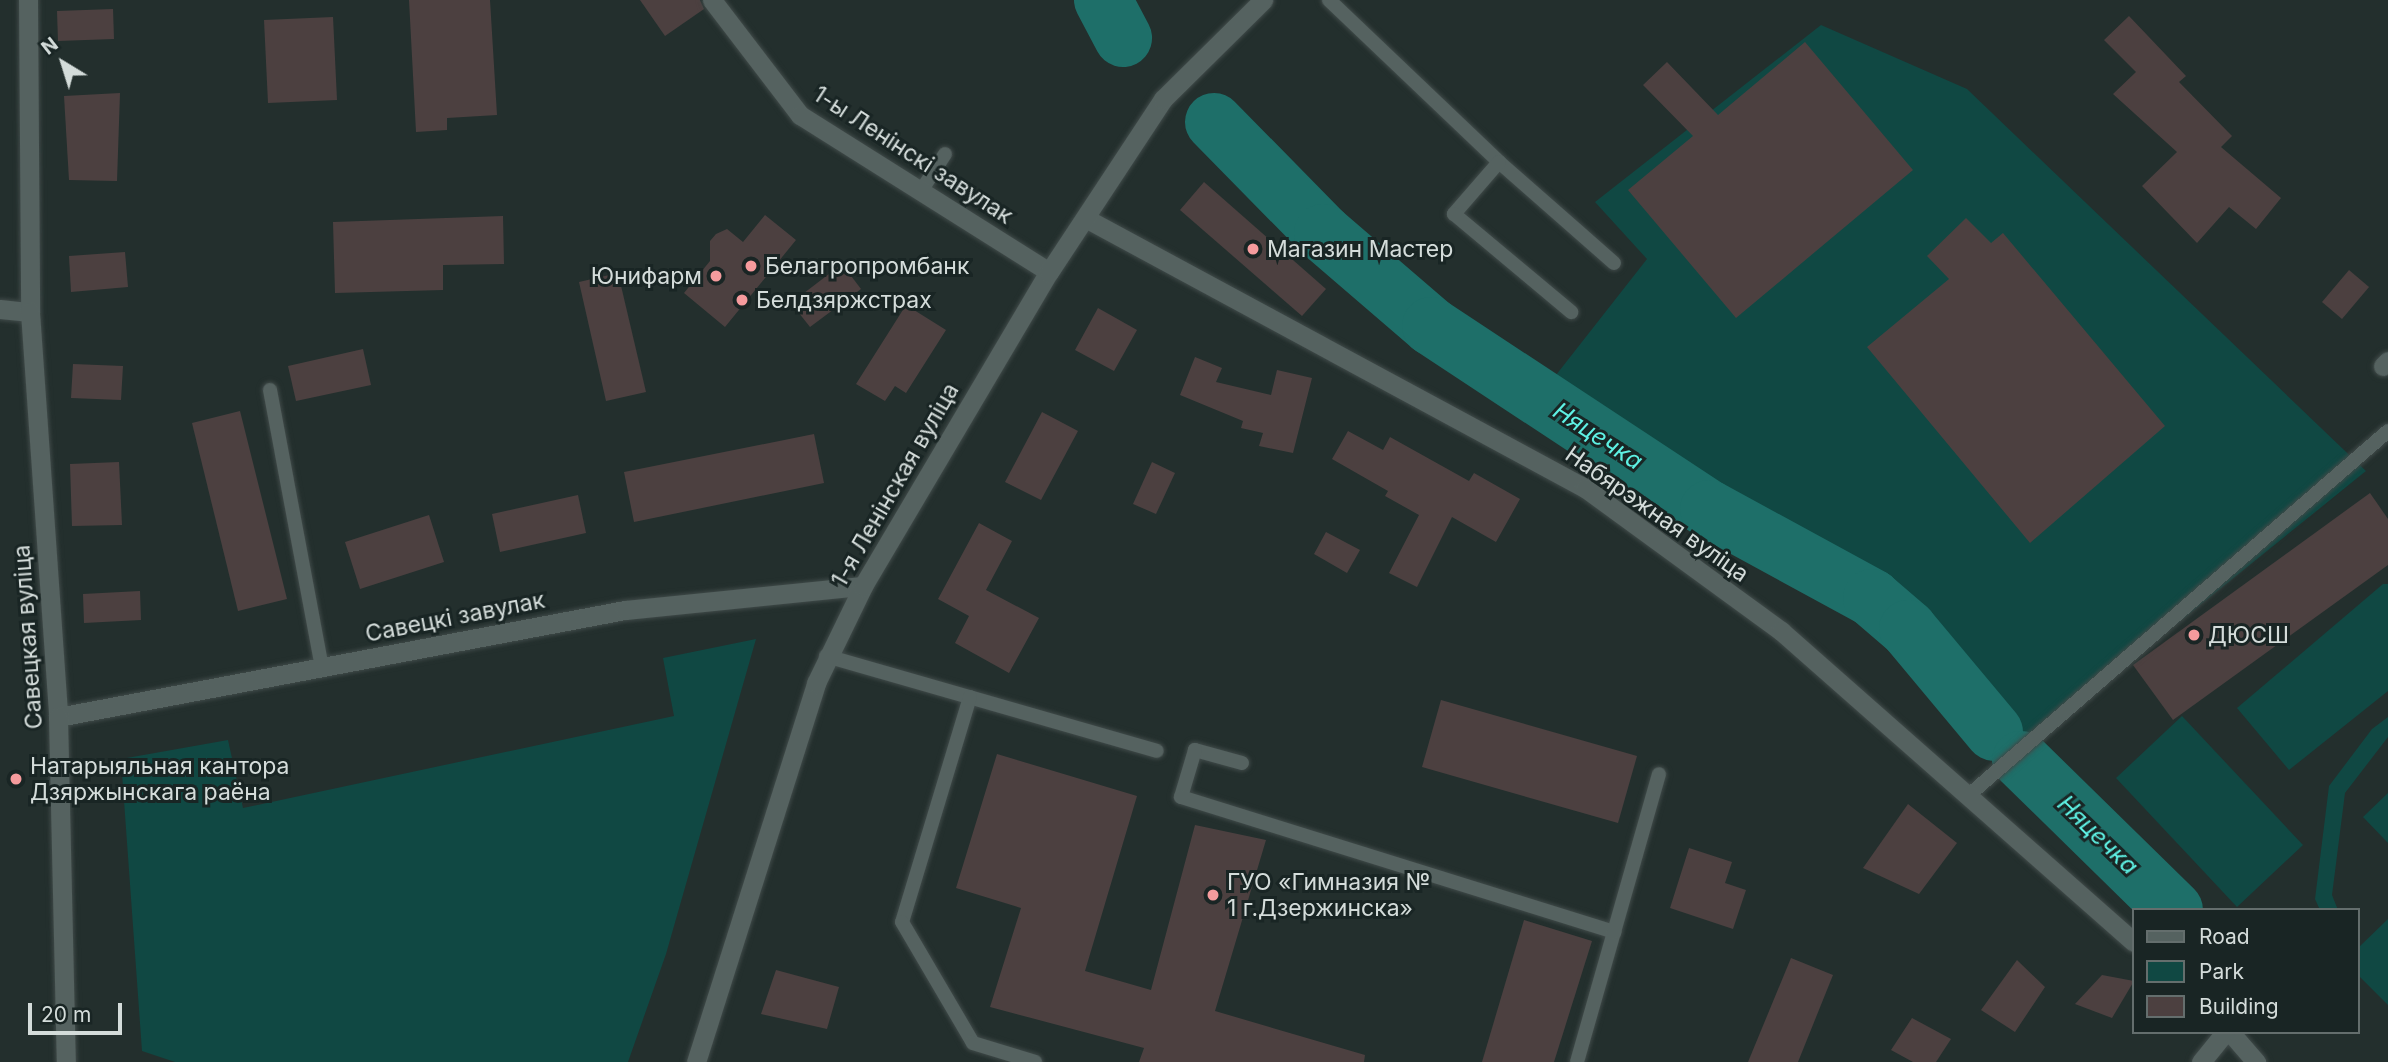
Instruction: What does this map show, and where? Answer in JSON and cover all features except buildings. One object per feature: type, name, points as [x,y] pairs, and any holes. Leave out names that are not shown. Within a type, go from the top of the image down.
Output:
[{"type":"street","name":"Савецкая вуліца","points":[[28,0],[30,312],[58,717],[66,1062]]},
{"type":"street","name":"1-ы Ленінскі завулак","points":[[712,0],[800,115],[1049,272]]},
{"type":"street","name":"1-я Ленінская вуліца","points":[[695,1062],[826,656],[863,586],[1049,272],[1087,219],[1164,99],[1262,0]]},
{"type":"street","name":"Набярэжная вуліца","points":[[1087,219],[1585,488],[1781,631],[2132,940]]},
{"type":"street","points":[[0,309],[30,312]]},
{"type":"street","name":"Савецкі завулак","points":[[58,717],[625,610],[863,586]]},
{"type":"street","points":[[2202,1062],[2226,1034]]},
{"type":"street","points":[[2230,1034],[2256,1062]]},
{"type":"lane","points":[[1329,0],[1499,162],[1614,263]]},
{"type":"lane","points":[[921,191],[945,154]]},
{"type":"lane","points":[[1499,162],[1454,214],[1571,312]]},
{"type":"lane","points":[[270,390],[322,667]]},
{"type":"lane","points":[[1969,795],[2388,431]]},
{"type":"lane","points":[[826,656],[1157,751]]},
{"type":"lane","points":[[970,697],[902,922],[973,1043],[1035,1062]]},
{"type":"lane","points":[[1242,763],[1195,750],[1181,797],[1615,932]]},
{"type":"lane","points":[[1577,1062],[1659,774]]},
{"type":"green space","points":[[1821,25],[1967,89],[2366,471],[2023,748],[1931,633],[1860,572],[1703,487],[1556,375],[1647,259],[1595,202]]},
{"type":"green space","points":[[2383,584],[2388,584],[2388,691],[2289,770],[2237,708]]},
{"type":"green space","points":[[756,639],[666,954],[628,1062],[175,1062],[142,1051],[121,759],[228,740],[243,808],[674,716],[663,658]]},
{"type":"green space","points":[[2182,716],[2303,845],[2237,907],[2116,778]]},
{"type":"green space","points":[[2388,717],[2388,737],[2345,793],[2332,895],[2337,908],[2319,908],[2315,899],[2329,786],[2372,729]]},
{"type":"green space","points":[[2388,793],[2388,843],[2363,817]]},
{"type":"green space","points":[[2388,919],[2388,1005],[2360,977],[2360,946]]},
{"type":"waterway","name":"Няцечка","points":[[1103,0],[1123,38]]},
{"type":"waterway","name":"Няцечка","points":[[1214,122],[1323,233],[1431,326],[1709,509],[1872,598],[1908,629],[1994,732]]},
{"type":"waterway","name":"Няцечка","points":[[2021,760],[2172,908]]},
{"type":"place","name":"Магазин Мастер","points":[[1253,249]]},
{"type":"place","name":"Белагропромбанк","points":[[751,266]]},
{"type":"place","name":"Юнифарм","points":[[716,276]]},
{"type":"place","name":"Белдзяржстрах","points":[[742,300]]},
{"type":"place","name":"ДЮСШ","points":[[2194,635]]},
{"type":"place","name":"Натарыяльная кантора Дзяржынскага раёна","points":[[16,779]]},
{"type":"place","name":"ГУО «Гимназия № 1 г.Дзержинска»","points":[[1213,895]]}]
